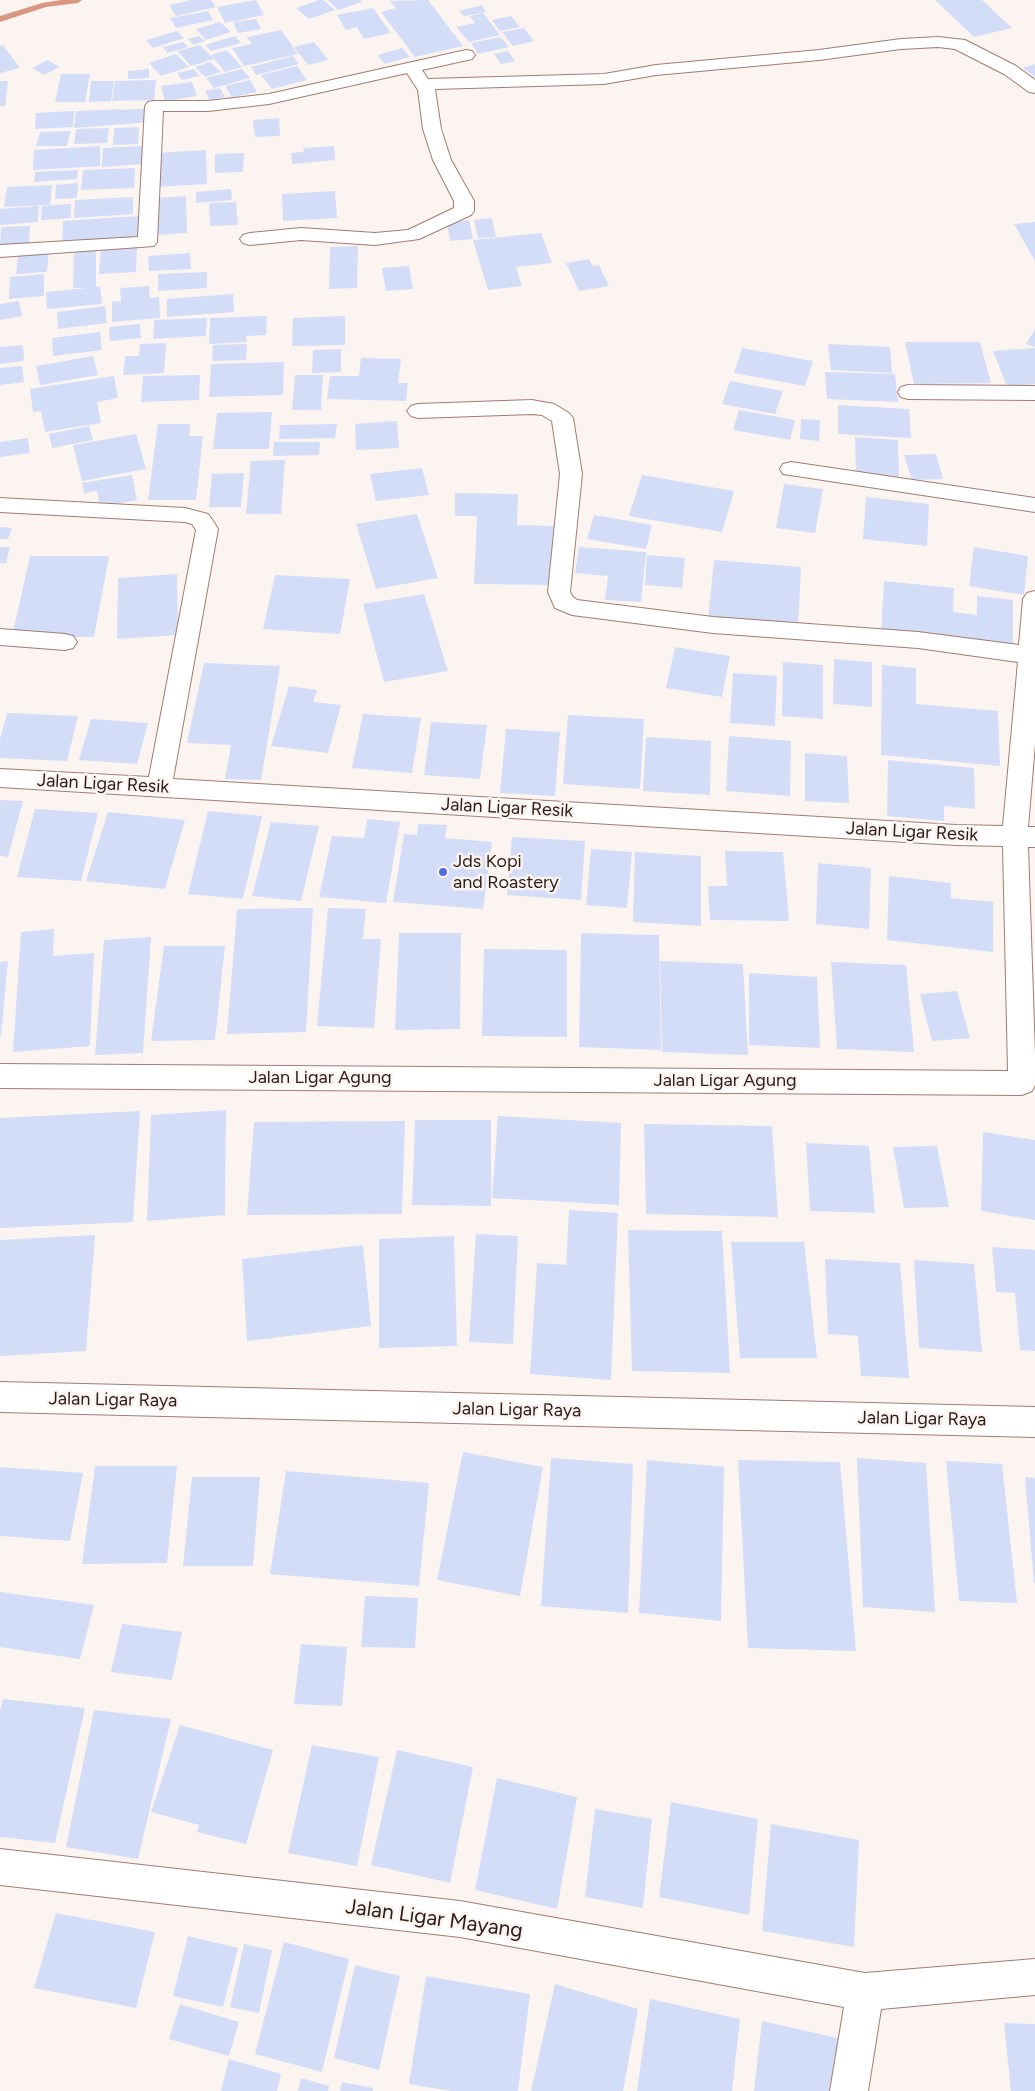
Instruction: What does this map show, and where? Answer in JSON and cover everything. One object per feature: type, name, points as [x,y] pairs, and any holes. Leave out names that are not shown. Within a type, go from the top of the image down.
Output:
[{"type":"street","points":[[425,84],[604,79],[656,70],[819,55],[901,44],[938,42],[959,44],[1010,70],[1035,88]]},
{"type":"street","points":[[0,252],[147,242],[154,106],[208,106],[269,99],[466,55]]},
{"type":"street","points":[[250,239],[301,234],[375,239],[412,236],[464,211],[464,201],[442,160],[432,129],[428,90],[410,67]]},
{"type":"street","points":[[908,392],[1035,393]]},
{"type":"street","points":[[418,411],[532,407],[547,409],[562,418],[571,474],[559,592],[563,602],[572,607],[713,625],[918,640],[1032,655]]},
{"type":"street","points":[[791,469],[1035,505]]},
{"type":"street","points":[[0,504],[90,511],[185,515],[200,519],[207,528],[159,788]]},
{"type":"street","name":"Jalan Ligar Agung","points":[[0,1076],[1028,1084],[1025,836],[1035,599]]},
{"type":"street","points":[[0,638],[65,642]]},
{"type":"street","name":"Jalan Ligar Resik","points":[[0,778],[956,835],[1025,836]]},
{"type":"street","name":"Jalan Ligar Raya","points":[[0,1397],[1035,1422]]},
{"type":"street","name":"Jalan Ligar Mayang","points":[[0,1867],[460,1920],[865,1992],[1035,1977]]},
{"type":"street","points":[[849,2091],[865,1992]]},
{"type":"building","points":[[191,0],[211,0],[216,7],[176,16],[169,5]]},
{"type":"building","points":[[256,0],[264,15],[225,23],[217,7]]},
{"type":"building","points":[[323,0],[335,10],[309,19],[296,8]]},
{"type":"building","points":[[328,0],[360,0],[362,2],[338,10]]},
{"type":"building","points":[[428,0],[463,46],[415,57],[381,12],[396,8],[390,1]]},
{"type":"building","points":[[935,0],[982,0],[1012,28],[974,37]]},
{"type":"building","points":[[482,5],[486,12],[464,16],[459,11]]},
{"type":"building","points":[[373,8],[391,33],[364,39],[357,27],[346,30],[337,15]]},
{"type":"building","points":[[208,11],[213,20],[176,28],[170,18]]},
{"type":"building","points":[[483,13],[500,35],[469,42],[456,27],[475,23],[470,16]]},
{"type":"building","points":[[511,16],[520,27],[500,31],[492,20]]},
{"type":"building","points":[[256,19],[261,29],[238,33],[233,22]]},
{"type":"building","points":[[220,22],[231,32],[206,40],[196,29]]},
{"type":"building","points":[[524,28],[534,41],[513,46],[502,32]]},
{"type":"building","points":[[281,30],[298,54],[244,66],[232,48],[252,44],[247,37]]},
{"type":"building","points":[[177,31],[184,38],[153,48],[146,40]]},
{"type":"building","points":[[199,36],[205,41],[194,45],[188,39]]},
{"type":"building","points":[[235,36],[241,43],[211,51],[205,45]]},
{"type":"building","points":[[500,37],[509,47],[478,54],[471,43]]},
{"type":"building","points":[[183,42],[188,47],[167,53],[163,47]]},
{"type":"building","points":[[314,42],[328,60],[308,65],[294,47]]},
{"type":"building","points":[[3,45],[20,68],[0,73],[0,46]]},
{"type":"building","points":[[200,45],[214,59],[191,66],[177,51]]},
{"type":"building","points":[[402,48],[410,57],[385,64],[377,55]]},
{"type":"building","points":[[227,50],[242,67],[225,72],[211,55]]},
{"type":"building","points":[[508,51],[515,61],[501,64],[494,54]]},
{"type":"building","points":[[176,54],[189,67],[161,76],[149,63]]},
{"type":"building","points":[[293,56],[299,64],[256,75],[251,67]]},
{"type":"building","points":[[48,60],[59,67],[44,75],[32,68]]},
{"type":"building","points":[[210,62],[221,72],[205,77],[195,67]]},
{"type":"building","points":[[1035,64],[1035,77],[1023,68]]},
{"type":"building","points":[[297,66],[307,80],[272,89],[261,75]]},
{"type":"building","points":[[149,69],[149,78],[128,79],[128,71]]},
{"type":"building","points":[[194,69],[199,76],[182,80],[177,73]]},
{"type":"building","points":[[242,69],[250,78],[214,88],[206,78]]},
{"type":"building","points":[[61,74],[90,74],[85,102],[55,102]]},
{"type":"building","points":[[156,80],[154,100],[112,101],[115,81]]},
{"type":"building","points":[[250,80],[257,92],[232,97],[225,86]]},
{"type":"building","points":[[0,81],[8,81],[5,106],[0,106]]},
{"type":"building","points":[[91,81],[114,81],[111,101],[89,102]]},
{"type":"building","points":[[192,82],[197,96],[165,101],[161,86]]},
{"type":"building","points":[[220,88],[225,97],[210,100],[205,91]]},
{"type":"building","points":[[152,108],[151,122],[74,128],[76,111]]},
{"type":"building","points":[[74,111],[73,127],[35,129],[36,113]]},
{"type":"building","points":[[279,118],[280,136],[255,137],[253,120]]},
{"type":"building","points":[[139,127],[138,144],[113,145],[114,128]]},
{"type":"building","points":[[109,128],[107,143],[74,144],[76,129]]},
{"type":"building","points":[[71,131],[67,146],[36,146],[40,132]]},
{"type":"building","points":[[100,146],[100,166],[33,170],[34,150]]},
{"type":"building","points":[[143,146],[144,164],[102,167],[103,148]]},
{"type":"building","points":[[334,146],[335,160],[292,164],[291,153],[304,152],[303,148]]},
{"type":"building","points":[[206,150],[207,184],[156,187],[156,153]]},
{"type":"building","points":[[244,153],[243,172],[215,173],[215,154]]},
{"type":"building","points":[[135,168],[134,188],[81,190],[83,170]]},
{"type":"building","points":[[78,170],[77,179],[34,182],[35,172]]},
{"type":"building","points":[[78,183],[77,198],[55,199],[56,185]]},
{"type":"building","points":[[52,185],[50,205],[4,207],[7,187]]},
{"type":"building","points":[[231,189],[232,200],[196,203],[196,192]]},
{"type":"building","points":[[335,191],[337,218],[283,221],[282,194]]},
{"type":"building","points":[[186,196],[187,233],[154,235],[154,198]]},
{"type":"building","points":[[133,197],[133,214],[74,218],[75,200]]},
{"type":"building","points":[[236,202],[238,225],[210,226],[209,203]]},
{"type":"building","points":[[71,204],[71,218],[41,220],[42,206]]},
{"type":"building","points":[[39,206],[38,222],[0,225],[0,209]]},
{"type":"building","points":[[140,216],[140,239],[62,244],[63,221]]},
{"type":"building","points":[[492,218],[496,237],[478,238],[474,220]]},
{"type":"building","points":[[469,220],[473,239],[450,241],[447,222]]},
{"type":"building","points":[[1035,222],[1035,261],[1014,224]]},
{"type":"building","points":[[30,226],[29,246],[0,248],[1,227]]},
{"type":"building","points":[[541,233],[552,263],[516,267],[522,286],[488,290],[473,240]]},
{"type":"building","points":[[137,246],[136,272],[99,274],[101,248]]},
{"type":"building","points":[[358,246],[357,288],[329,289],[330,247]]},
{"type":"building","points":[[96,248],[96,287],[100,286],[102,304],[47,309],[46,292],[87,288],[73,288],[74,250]]},
{"type":"building","points":[[49,251],[47,272],[16,274],[18,253]]},
{"type":"building","points":[[190,253],[191,269],[149,271],[148,256]]},
{"type":"building","points":[[589,259],[592,266],[599,265],[609,286],[579,291],[566,263]]},
{"type":"building","points":[[409,266],[413,289],[386,291],[382,268]]},
{"type":"building","points":[[207,272],[207,288],[158,291],[158,274]]},
{"type":"building","points":[[44,274],[44,296],[9,299],[10,277]]},
{"type":"building","points":[[149,286],[150,298],[159,297],[160,318],[112,322],[112,302],[121,301],[120,288]]},
{"type":"building","points":[[233,294],[234,312],[167,317],[167,299]]},
{"type":"building","points":[[19,301],[22,316],[0,320],[0,304]]},
{"type":"building","points":[[105,306],[107,323],[58,329],[57,312]]},
{"type":"building","points":[[267,316],[266,335],[246,336],[247,342],[209,344],[210,318]]},
{"type":"building","points":[[345,316],[345,345],[292,346],[293,318]]},
{"type":"building","points":[[207,318],[206,336],[153,339],[154,320]]},
{"type":"building","points":[[140,324],[141,338],[110,341],[109,327]]},
{"type":"building","points":[[1035,329],[1035,347],[1026,344]]},
{"type":"building","points":[[100,332],[102,350],[53,356],[52,338]]},
{"type":"building","points":[[905,342],[980,342],[991,383],[914,384]]},
{"type":"building","points":[[166,343],[164,373],[123,375],[125,356],[139,356],[140,344]]},
{"type":"building","points":[[247,344],[246,360],[212,361],[213,345]]},
{"type":"building","points":[[828,344],[890,347],[892,373],[831,370]]},
{"type":"building","points":[[23,345],[24,361],[0,364],[0,347]]},
{"type":"building","points":[[742,348],[813,361],[805,386],[734,373]]},
{"type":"building","points":[[1035,348],[1035,384],[1007,386],[993,351]]},
{"type":"building","points":[[341,349],[341,372],[312,373],[313,350]]},
{"type":"building","points":[[93,356],[98,375],[40,385],[36,366]]},
{"type":"building","points":[[361,358],[401,359],[398,383],[408,383],[406,401],[327,399],[330,376],[359,376]]},
{"type":"building","points":[[284,362],[283,395],[209,397],[211,364]]},
{"type":"building","points":[[22,366],[24,382],[0,385],[0,368]]},
{"type":"building","points":[[825,372],[895,374],[898,402],[827,399]]},
{"type":"building","points":[[200,375],[199,400],[141,402],[143,376]]},
{"type":"building","points":[[295,375],[323,375],[321,410],[292,410]]},
{"type":"building","points":[[114,376],[118,398],[97,402],[101,423],[45,432],[41,411],[33,412],[30,389]]},
{"type":"building","points":[[730,381],[783,391],[775,414],[722,404]]},
{"type":"building","points":[[838,405],[909,409],[911,438],[838,434]]},
{"type":"building","points":[[739,410],[795,420],[790,440],[733,430]]},
{"type":"building","points":[[272,412],[269,449],[213,449],[217,413]]},
{"type":"building","points":[[801,419],[820,420],[819,441],[800,439]]},
{"type":"building","points":[[397,421],[399,448],[356,450],[355,424]]},
{"type":"building","points":[[158,424],[190,424],[189,436],[203,436],[196,500],[148,500]]},
{"type":"building","points":[[337,424],[335,438],[279,439],[280,425]]},
{"type":"building","points":[[89,426],[93,440],[52,448],[49,434]]},
{"type":"building","points":[[136,434],[146,469],[82,481],[73,445]]},
{"type":"building","points":[[855,437],[898,440],[899,478],[856,476]]},
{"type":"building","points":[[28,438],[30,453],[0,457],[0,442]]},
{"type":"building","points":[[274,442],[320,442],[319,455],[273,456]]},
{"type":"building","points":[[936,454],[943,479],[912,480],[904,455]]},
{"type":"building","points":[[285,460],[281,514],[246,514],[251,461]]},
{"type":"building","points":[[422,468],[429,495],[376,501],[370,474]]},
{"type":"building","points":[[244,473],[241,507],[209,507],[212,474]]},
{"type":"building","points":[[132,475],[137,500],[100,507],[97,491],[84,493],[82,483]]},
{"type":"building","points":[[642,475],[734,491],[722,532],[629,516]]},
{"type":"building","points":[[784,484],[823,489],[815,533],[776,528]]},
{"type":"building","points":[[455,493],[518,494],[517,525],[554,526],[554,585],[474,584],[477,516],[455,516]]},
{"type":"building","points":[[866,497],[929,504],[927,546],[863,539]]},
{"type":"building","points":[[417,514],[438,578],[376,589],[356,524]]},
{"type":"building","points":[[594,515],[652,525],[646,549],[587,539]]},
{"type":"building","points":[[0,527],[12,528],[8,539],[0,539]]},
{"type":"building","points":[[0,547],[10,547],[6,563],[0,563]]},
{"type":"building","points":[[579,547],[646,552],[641,602],[605,600],[608,576],[575,573]]},
{"type":"building","points":[[974,547],[1028,556],[1024,595],[969,586]]},
{"type":"building","points":[[647,555],[685,558],[682,588],[645,585]]},
{"type":"building","points":[[30,556],[109,556],[94,637],[12,637]]},
{"type":"building","points":[[714,560],[801,567],[798,628],[708,620]]},
{"type":"building","points":[[177,574],[178,635],[117,639],[118,578]]},
{"type":"building","points":[[275,575],[350,579],[340,634],[263,629]]},
{"type":"building","points":[[884,581],[954,588],[953,612],[977,615],[977,596],[1013,600],[1013,647],[881,633]]},
{"type":"building","points":[[424,594],[448,671],[384,682],[363,604]]},
{"type":"building","points":[[675,647],[730,656],[722,697],[666,688]]},
{"type":"building","points":[[834,659],[872,662],[872,707],[833,704]]},
{"type":"building","points":[[783,662],[823,665],[823,719],[782,716]]},
{"type":"building","points":[[204,663],[280,666],[261,780],[225,779],[231,745],[187,743]]},
{"type":"building","points":[[882,665],[916,668],[916,704],[998,711],[1000,766],[881,755]]},
{"type":"building","points":[[733,673],[777,676],[775,726],[730,723]]},
{"type":"building","points":[[289,686],[317,690],[313,702],[341,705],[328,753],[271,746]]},
{"type":"building","points":[[7,713],[78,716],[67,761],[0,758],[0,739]]},
{"type":"building","points":[[363,714],[421,718],[412,773],[352,768]]},
{"type":"building","points":[[568,715],[644,719],[640,789],[563,784]]},
{"type":"building","points":[[91,719],[148,723],[137,764],[79,760]]},
{"type":"building","points":[[431,722],[487,725],[480,779],[424,775]]},
{"type":"building","points":[[506,729],[560,732],[555,796],[500,793]]},
{"type":"building","points":[[729,736],[791,741],[790,796],[726,791]]},
{"type":"building","points":[[646,737],[711,741],[710,795],[643,791]]},
{"type":"building","points":[[805,753],[847,756],[849,803],[805,801]]},
{"type":"building","points":[[888,760],[974,768],[975,809],[944,806],[944,821],[887,816]]},
{"type":"building","points":[[0,800],[23,801],[8,857],[0,856]]},
{"type":"building","points":[[35,809],[98,813],[81,881],[17,877]]},
{"type":"building","points":[[208,811],[262,816],[243,899],[188,894]]},
{"type":"building","points":[[108,812],[185,820],[165,889],[86,881]]},
{"type":"building","points":[[367,819],[400,822],[386,903],[319,897],[332,836],[364,838]]},
{"type":"building","points":[[271,822],[319,826],[301,901],[252,896]]},
{"type":"building","name":"Jds Kopi and Roastery","points":[[418,824],[447,825],[445,838],[492,842],[483,909],[393,902],[404,834],[417,835]]},
{"type":"building","points":[[512,837],[585,841],[581,900],[507,895]]},
{"type":"building","points":[[591,849],[632,852],[627,908],[586,905]]},
{"type":"building","points":[[725,851],[783,852],[789,921],[710,920],[708,886],[727,886]]},
{"type":"building","points":[[635,852],[701,856],[701,926],[633,922]]},
{"type":"building","points":[[818,863],[871,868],[869,929],[816,924]]},
{"type":"building","points":[[889,876],[951,883],[951,898],[993,902],[993,952],[887,940]]},
{"type":"building","points":[[313,908],[306,1032],[227,1034],[237,909]]},
{"type":"building","points":[[328,908],[366,909],[363,939],[381,939],[374,1028],[317,1026]]},
{"type":"building","points":[[54,929],[53,956],[94,953],[90,1046],[13,1052],[21,932]]},
{"type":"building","points":[[399,933],[461,933],[460,1029],[395,1030]]},
{"type":"building","points":[[581,933],[659,935],[661,1050],[579,1047]]},
{"type":"building","points":[[151,937],[143,1053],[95,1055],[104,940]]},
{"type":"building","points":[[164,946],[225,946],[215,1040],[151,1041]]},
{"type":"building","points":[[484,949],[567,950],[567,1037],[482,1036]]},
{"type":"building","points":[[8,961],[1,1036],[0,1036],[0,962]]},
{"type":"building","points":[[660,961],[743,964],[748,1055],[662,1052]]},
{"type":"building","points":[[831,962],[906,965],[914,1052],[837,1049]]},
{"type":"building","points":[[749,973],[817,977],[820,1048],[749,1045]]},
{"type":"building","points":[[957,991],[970,1038],[932,1041],[920,994]]},
{"type":"building","points":[[226,1110],[225,1215],[147,1221],[151,1115]]},
{"type":"building","points":[[140,1111],[133,1222],[0,1228],[0,1118]]},
{"type":"building","points":[[498,1116],[621,1123],[619,1205],[492,1198]]},
{"type":"building","points":[[415,1120],[491,1120],[491,1206],[412,1205]]},
{"type":"building","points":[[405,1121],[402,1214],[247,1215],[254,1122]]},
{"type":"building","points":[[644,1124],[772,1126],[778,1217],[646,1214]]},
{"type":"building","points":[[983,1132],[1035,1140],[1035,1220],[981,1211]]},
{"type":"building","points":[[806,1143],[869,1146],[875,1213],[810,1211]]},
{"type":"building","points":[[937,1146],[949,1207],[904,1208],[893,1147]]},
{"type":"building","points":[[569,1210],[618,1213],[611,1380],[530,1374],[537,1263],[566,1265]]},
{"type":"building","points":[[628,1230],[722,1231],[730,1373],[632,1371]]},
{"type":"building","points":[[476,1234],[518,1236],[513,1344],[469,1342]]},
{"type":"building","points":[[95,1235],[86,1351],[0,1356],[0,1240]]},
{"type":"building","points":[[454,1236],[457,1346],[379,1348],[379,1239]]},
{"type":"building","points":[[731,1242],[804,1242],[817,1358],[740,1358]]},
{"type":"building","points":[[363,1245],[371,1326],[247,1341],[242,1259]]},
{"type":"building","points":[[992,1247],[1035,1250],[1035,1351],[1020,1350],[1015,1293],[996,1292]]},
{"type":"building","points":[[825,1259],[900,1263],[909,1378],[861,1376],[858,1336],[828,1334]]},
{"type":"building","points":[[914,1260],[974,1264],[982,1352],[919,1348]]},
{"type":"building","points":[[463,1452],[543,1467],[520,1596],[437,1580]]},
{"type":"building","points":[[551,1458],[633,1464],[628,1613],[541,1606]]},
{"type":"building","points":[[857,1458],[926,1463],[935,1612],[863,1607]]},
{"type":"building","points":[[647,1460],[724,1467],[721,1621],[639,1613]]},
{"type":"building","points":[[738,1460],[840,1462],[856,1651],[748,1648]]},
{"type":"building","points":[[946,1461],[1002,1464],[1017,1603],[959,1601]]},
{"type":"building","points":[[95,1466],[177,1466],[167,1563],[82,1564]]},
{"type":"building","points":[[0,1467],[83,1473],[70,1541],[0,1536]]},
{"type":"building","points":[[286,1471],[429,1483],[419,1586],[270,1574]]},
{"type":"building","points":[[192,1477],[260,1477],[253,1566],[183,1566]]},
{"type":"building","points":[[1025,1477],[1035,1478],[1035,1583],[1034,1583]]},
{"type":"building","points":[[0,1592],[94,1605],[80,1659],[0,1647]]},
{"type":"building","points":[[365,1596],[418,1598],[415,1648],[361,1647]]},
{"type":"building","points":[[122,1624],[182,1632],[172,1680],[111,1672]]},
{"type":"building","points":[[301,1644],[347,1647],[342,1706],[294,1704]]},
{"type":"building","points":[[3,1699],[85,1708],[55,1843],[0,1837],[0,1710]]},
{"type":"building","points":[[94,1710],[171,1719],[138,1859],[66,1847]]},
{"type":"building","points":[[180,1725],[273,1750],[246,1844],[197,1832],[199,1825],[151,1812]]},
{"type":"building","points":[[312,1745],[379,1757],[357,1866],[288,1853]]},
{"type":"building","points":[[397,1750],[473,1767],[450,1883],[371,1865]]},
{"type":"building","points":[[497,1778],[577,1797],[557,1909],[475,1890]]},
{"type":"building","points":[[671,1802],[758,1819],[749,1915],[659,1897]]},
{"type":"building","points":[[595,1809],[652,1819],[643,1908],[585,1897]]},
{"type":"building","points":[[771,1824],[859,1840],[854,1947],[762,1931]]},
{"type":"building","points":[[56,1913],[155,1932],[136,2008],[34,1988]]},
{"type":"building","points":[[188,1936],[238,1948],[223,2007],[173,1996]]},
{"type":"building","points":[[284,1942],[349,1959],[322,2072],[255,2054]]},
{"type":"building","points":[[244,1944],[272,1950],[259,2013],[230,2007]]},
{"type":"building","points":[[355,1965],[400,1976],[379,2070],[334,2058]]},
{"type":"building","points":[[426,1976],[530,1994],[518,2091],[451,2091],[409,2084]]},
{"type":"building","points":[[555,1984],[638,2009],[623,2091],[531,2091]]},
{"type":"building","points":[[650,1999],[740,2019],[732,2091],[637,2091]]},
{"type":"building","points":[[180,2004],[239,2022],[229,2056],[169,2039]]},
{"type":"building","points":[[762,2021],[842,2039],[838,2091],[754,2091]]},
{"type":"building","points":[[1004,2023],[1035,2024],[1035,2091],[1011,2091]]},
{"type":"building","points":[[229,2059],[281,2074],[277,2091],[221,2091]]},
{"type":"building","points":[[301,2078],[329,2086],[328,2091],[298,2091]]},
{"type":"building","points":[[342,2082],[373,2088],[373,2091],[340,2091]]},
{"type":"waterway","points":[[0,19],[45,5],[78,0]]},
{"type":"place","name":"Jds Kopi and Roastery","points":[[443,872]]}]
